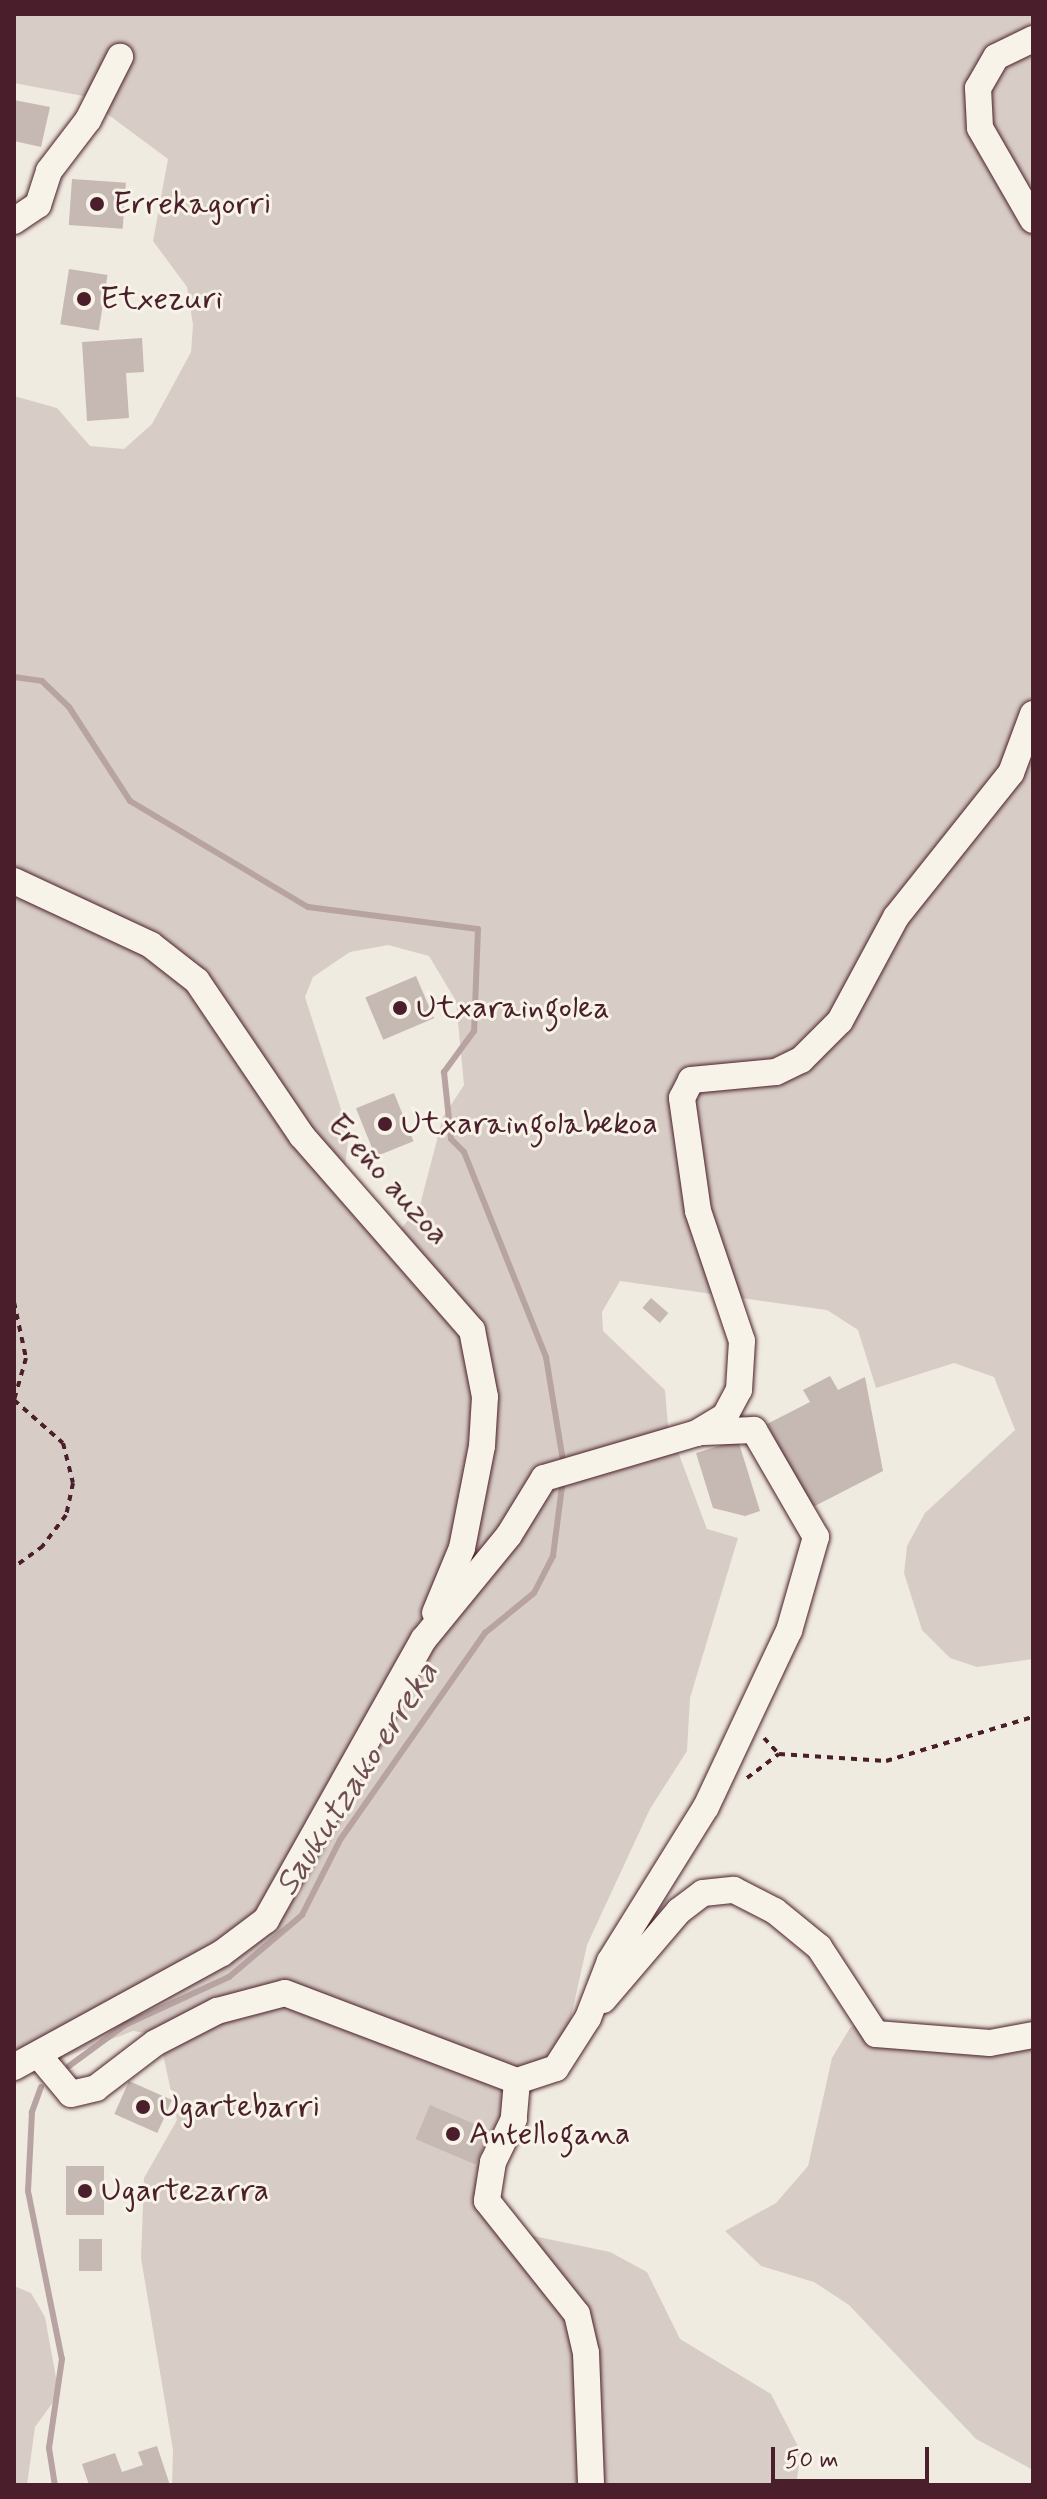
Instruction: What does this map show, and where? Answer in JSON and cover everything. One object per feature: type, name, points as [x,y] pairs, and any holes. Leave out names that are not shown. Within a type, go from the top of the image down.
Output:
[{"type":"street","points":[[1033,39],[996,57],[978,88],[980,128],[1033,220]]},
{"type":"street","points":[[14,221],[38,205],[49,171],[88,120],[120,57]]},
{"type":"street","points":[[14,191],[38,205]]},
{"type":"street","points":[[697,1433],[725,1416],[732,1403],[742,1341],[698,1211],[682,1098],[691,1080],[776,1072],[801,1060],[840,1021],[896,917],[1011,773],[1033,714]]},
{"type":"street","name":"Ereño auzoa","points":[[14,881],[151,945],[197,981],[302,1136],[472,1330],[483,1368],[482,1446],[462,1548],[424,1639]]},
{"type":"street","points":[[14,2067],[40,2057],[125,2002],[222,1953],[266,1920],[424,1639],[509,1535],[544,1478],[697,1433],[754,1430],[816,1537],[789,1631],[712,1794],[610,1961],[588,2018]]},
{"type":"street","points":[[40,2057],[71,2094],[96,2088],[155,2043],[217,2011],[285,1993],[517,2081],[556,2068],[588,2018],[679,1911],[703,1893],[734,1890],[775,1911],[819,1947],[876,2034],[990,2043],[1033,2035]]},
{"type":"street","points":[[517,2081],[514,2119],[493,2162],[487,2201],[577,2314],[586,2353],[591,2485]]},
{"type":"path","points":[[14,1302],[26,1346],[14,1400],[63,1443],[73,1483],[58,1525],[14,1567]]},
{"type":"path","points":[[742,1781],[779,1754],[886,1761],[1033,1717]]},
{"type":"shaded area","points":[[14,14],[1033,14],[1033,1659],[977,1667],[950,1658],[922,1630],[904,1573],[907,1546],[925,1513],[1015,1430],[994,1377],[954,1363],[876,1388],[858,1330],[827,1310],[620,1281],[602,1312],[603,1331],[665,1390],[668,1425],[707,1529],[738,1538],[690,1698],[687,1751],[650,1809],[587,1945],[560,2067],[502,2119],[477,2173],[476,2193],[519,2233],[610,2252],[647,2272],[680,2339],[771,2394],[801,2452],[796,2485],[172,2485],[173,2450],[141,2258],[144,2178],[177,2120],[159,2035],[133,2031],[47,2064],[14,2060],[14,396],[57,408],[90,446],[124,449],[152,424],[191,352],[193,325],[187,287],[153,241],[168,159],[83,96],[14,83]],"holes":[[[388,945],[429,956],[456,1001],[464,1085],[443,1117],[420,1205],[401,1229],[345,1165],[349,1134],[305,997],[313,977],[350,952]]]},
{"type":"shaded area","points":[[1033,2021],[1033,2470],[976,2439],[849,2305],[814,2282],[761,2266],[725,2231],[776,2203],[808,2166],[832,2058],[850,2028],[860,2022],[973,2035]]},
{"type":"shaded area","points":[[14,2286],[31,2293],[45,2317],[59,2394],[35,2427],[27,2485],[14,2485]]},
{"type":"building","points":[[14,100],[50,107],[41,147],[14,141]]},
{"type":"building","name":"Errekagorri","points":[[72,179],[126,183],[123,229],[69,225]]},
{"type":"building","name":"Etxezuri","points":[[69,269],[108,275],[99,330],[60,324]]},
{"type":"building","points":[[142,338],[144,372],[126,373],[129,418],[87,421],[82,342]]},
{"type":"building","name":"Utxaraingolea","points":[[416,976],[434,1018],[383,1040],[365,997]]},
{"type":"building","name":"Utxaraingolabekoa","points":[[394,1093],[413,1141],[375,1157],[356,1108]]},
{"type":"building","points":[[651,1298],[668,1313],[660,1323],[642,1308]]},
{"type":"building","points":[[830,1376],[838,1390],[865,1377],[883,1471],[811,1508],[767,1424],[810,1402],[803,1390]]},
{"type":"building","points":[[738,1440],[760,1511],[745,1516],[713,1508],[696,1453]]},
{"type":"building","name":"Ugartebarri","points":[[129,2081],[172,2100],[157,2133],[114,2114]]},
{"type":"building","name":"Antellogana","points":[[430,2105],[490,2130],[475,2164],[416,2139]]},
{"type":"building","name":"Ugartezarra","points":[[66,2166],[104,2166],[104,2215],[66,2215]]},
{"type":"building","points":[[79,2239],[102,2239],[102,2271],[79,2271]]},
{"type":"building","points":[[157,2446],[170,2485],[89,2485],[82,2464],[115,2453],[122,2472],[143,2465],[138,2452]]},
{"type":"waterway","name":"Saukutzako erreka","points":[[14,677],[42,681],[69,707],[130,801],[308,907],[478,929],[474,1031],[444,1072],[451,1139],[464,1152],[546,1357],[563,1461]]},
{"type":"waterway","name":"Saukutzako erreka","points":[[69,2066],[125,2025],[229,1977],[302,1915],[340,1840],[485,1633],[534,1593],[553,1556],[563,1479]]},
{"type":"waterway","name":"Saukutzako erreka","points":[[41,2087],[32,2112],[28,2191],[62,2359],[49,2448],[55,2485]]},
{"type":"place","name":"Errekagorri","points":[[97,204]]},
{"type":"place","name":"Etxezuri","points":[[84,299]]},
{"type":"place","name":"Utxaraingolea","points":[[400,1008]]},
{"type":"place","name":"Utxaraingolabekoa","points":[[385,1124]]},
{"type":"place","name":"Ugartebarri","points":[[143,2107]]},
{"type":"place","name":"Antellogana","points":[[453,2134]]},
{"type":"place","name":"Ugartezarra","points":[[85,2191]]}]
